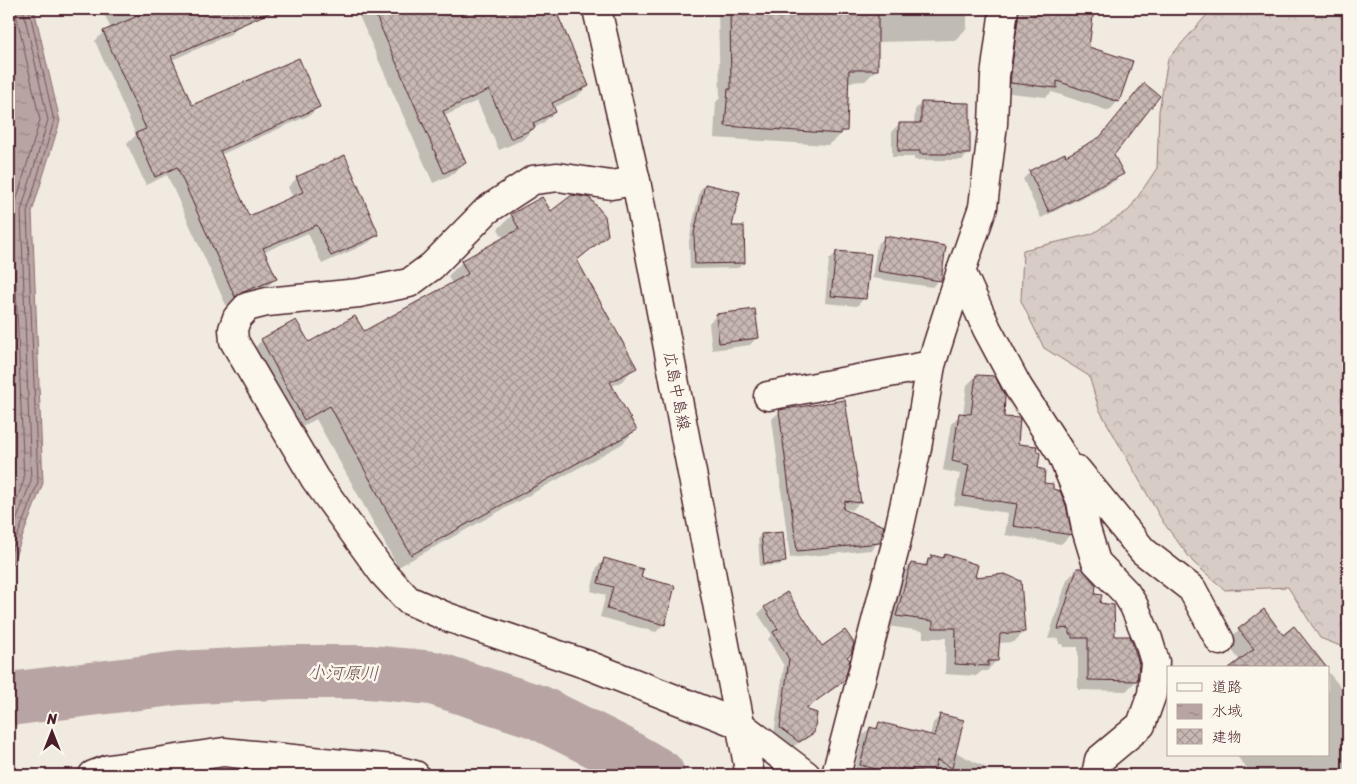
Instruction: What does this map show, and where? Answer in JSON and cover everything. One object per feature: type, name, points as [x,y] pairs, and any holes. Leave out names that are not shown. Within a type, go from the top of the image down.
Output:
[{"type":"street","name":"広島中島線","points":[[597,9],[636,181],[748,763]]},
{"type":"street","points":[[836,775],[895,548],[917,448],[931,365],[961,271],[984,208],[995,76],[1004,9]]},
{"type":"street","points":[[636,181],[611,185],[558,177],[533,180],[487,210],[432,266],[408,283],[360,293],[267,302],[247,308],[237,318],[233,329],[234,341],[273,404],[315,478],[383,572],[408,600],[447,617],[588,665],[739,724],[806,775]]},
{"type":"street","points":[[961,271],[987,329],[1018,386],[1062,455],[1082,501],[1086,529],[1096,562],[1126,593],[1134,606],[1148,639],[1155,662],[1152,694],[1141,725],[1099,760],[1096,775]]},
{"type":"street","points":[[768,396],[931,365]]},
{"type":"street","points":[[1046,432],[1143,551],[1192,589],[1220,641]]},
{"type":"street","points":[[93,775],[110,770],[224,752],[307,767],[392,770],[415,775]]},
{"type":"green space","points":[[1212,9],[1348,9],[1348,649],[1320,638],[1288,587],[1225,590],[1193,562],[1163,522],[1099,409],[1089,376],[1044,348],[1021,301],[1023,250],[1092,234],[1129,210],[1157,168],[1159,111],[1168,59]]},
{"type":"water","points":[[9,9],[34,9],[60,121],[32,212],[43,483],[9,572]]},
{"type":"building","points":[[154,9],[278,9],[171,56],[192,105],[299,58],[320,107],[220,151],[249,216],[303,192],[296,177],[345,155],[379,235],[331,256],[317,225],[263,248],[277,279],[235,297],[177,167],[155,177],[136,133],[146,129],[103,31]]},
{"type":"building","points":[[373,9],[555,9],[589,86],[552,103],[556,112],[533,123],[535,128],[511,139],[489,90],[443,111],[466,163],[444,173]]},
{"type":"building","points":[[730,9],[878,9],[878,70],[849,70],[847,131],[841,131],[841,134],[725,126],[728,89],[731,89]]},
{"type":"building","points":[[1019,9],[1094,9],[1089,47],[1133,61],[1119,102],[1057,81],[1057,88],[1010,83]]},
{"type":"building","points":[[1144,83],[1160,96],[1114,155],[1124,174],[1049,212],[1029,171],[1065,153],[1066,156],[1100,137]]},
{"type":"building","points":[[921,102],[970,103],[970,154],[920,154],[920,151],[898,151],[899,123],[921,123]]},
{"type":"building","points":[[705,184],[740,192],[732,226],[744,226],[745,263],[695,264],[694,234]]},
{"type":"building","points":[[572,195],[590,198],[605,216],[608,235],[577,260],[637,368],[610,382],[637,430],[411,555],[330,406],[304,420],[261,339],[296,320],[309,342],[355,316],[364,331],[468,274],[461,261],[519,229],[511,214],[542,197],[551,211]]},
{"type":"building","points":[[884,236],[946,246],[941,281],[878,271]]},
{"type":"building","points":[[836,251],[871,254],[866,299],[831,296]]},
{"type":"building","points":[[755,309],[759,338],[719,343],[716,314]]},
{"type":"building","points":[[976,375],[995,376],[1005,396],[1004,417],[1020,418],[1018,444],[1037,446],[1036,451],[1040,453],[1038,468],[1045,470],[1044,483],[1053,484],[1053,489],[1060,491],[1066,505],[1072,535],[1013,526],[1017,504],[963,496],[969,465],[952,461],[959,413],[971,414]]},
{"type":"building","points":[[845,400],[861,503],[845,501],[843,509],[884,526],[880,543],[797,551],[779,410]]},
{"type":"building","points":[[783,532],[786,562],[764,564],[761,534]]},
{"type":"building","points":[[945,554],[978,565],[975,577],[1005,574],[1021,581],[1025,632],[1000,634],[998,661],[988,661],[988,666],[955,664],[956,628],[933,628],[933,621],[896,616],[911,563],[927,566],[928,559],[931,559],[932,555],[943,558]]},
{"type":"building","points":[[604,558],[643,569],[641,577],[675,586],[665,625],[607,609],[613,587],[598,583]]},
{"type":"building","points":[[1077,568],[1082,568],[1096,585],[1095,594],[1102,595],[1100,603],[1114,605],[1115,636],[1130,636],[1139,664],[1137,681],[1088,680],[1088,638],[1072,638],[1072,634],[1069,634],[1069,628],[1058,629]]},
{"type":"building","points":[[787,592],[822,646],[845,630],[854,643],[851,654],[847,657],[850,660],[845,680],[805,709],[817,713],[814,733],[799,742],[780,728],[789,659],[773,632],[778,629],[764,607]]},
{"type":"building","points":[[1264,609],[1283,635],[1294,626],[1325,666],[1232,666],[1254,649],[1238,629]]},
{"type":"building","points":[[940,714],[964,720],[952,768],[937,760],[933,775],[902,768],[899,775],[860,765],[870,727],[877,729],[879,722],[935,736]]},
{"type":"waterway","name":"小河原川","points":[[9,699],[180,678],[291,672],[369,672],[433,678],[538,712],[620,753],[658,775]]}]
